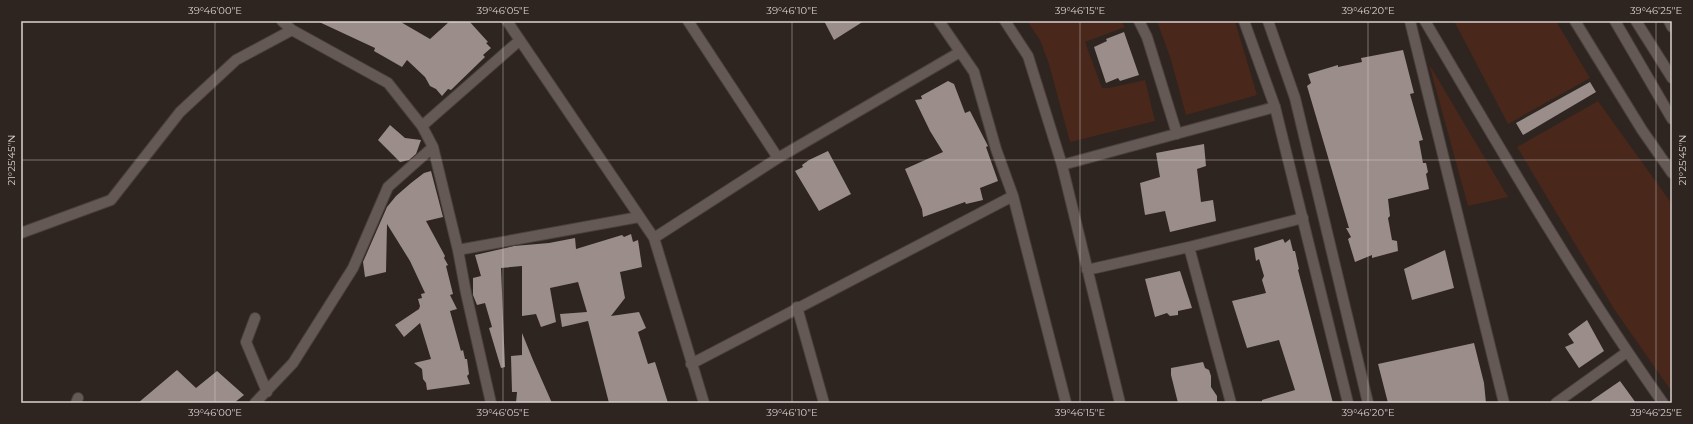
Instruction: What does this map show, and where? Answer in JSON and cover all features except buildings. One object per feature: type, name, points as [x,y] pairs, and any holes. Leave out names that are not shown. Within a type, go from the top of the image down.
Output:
[{"type":"street","points":[[282,21],[292,30],[388,83],[422,126],[433,147],[458,250],[466,293],[491,403]]},
{"type":"street","points":[[507,21],[654,238],[704,403]]},
{"type":"street","points":[[688,21],[778,158]]},
{"type":"street","points":[[939,21],[974,72],[996,149],[1013,196],[1066,403]]},
{"type":"street","points":[[1005,21],[1028,56],[1062,165],[1086,270],[1120,403]]},
{"type":"street","points":[[1139,21],[1147,37],[1177,134]]},
{"type":"street","points":[[1244,21],[1275,107],[1348,403]]},
{"type":"street","points":[[1268,21],[1295,98],[1368,403]]},
{"type":"street","points":[[1410,21],[1504,403]]},
{"type":"street","points":[[1425,21],[1522,188],[1627,352],[1663,403]]},
{"type":"street","points":[[1576,21],[1642,130],[1672,173]]},
{"type":"street","points":[[1615,21],[1672,119]]},
{"type":"street","points":[[1636,21],[1672,78]]},
{"type":"street","points":[[1669,21],[1672,27]]},
{"type":"street","points":[[21,233],[110,200],[180,112],[236,60],[292,30]]},
{"type":"street","points":[[422,126],[520,40]]},
{"type":"street","points":[[654,238],[778,158],[960,52]]},
{"type":"street","points":[[1062,165],[1275,107]]},
{"type":"street","points":[[255,403],[293,363],[352,268],[388,187],[433,147]]},
{"type":"street","points":[[691,364],[797,307],[1013,196]]},
{"type":"street","points":[[458,250],[639,217]]},
{"type":"street","points":[[1086,270],[1189,247],[1303,218]]},
{"type":"street","points":[[1189,247],[1231,403]]},
{"type":"street","points":[[797,307],[824,403]]},
{"type":"street","points":[[255,318],[246,342],[267,392]]},
{"type":"street","points":[[1556,403],[1627,352]]},
{"type":"shaded area","points":[[1027,21],[1121,21],[1125,27],[1085,42],[1102,88],[1109,88],[1145,80],[1155,121],[1070,142],[1049,64],[1040,40]]},
{"type":"shaded area","points":[[1157,21],[1235,21],[1257,95],[1186,115],[1171,60]]},
{"type":"shaded area","points":[[1454,21],[1556,21],[1590,78],[1508,124]]},
{"type":"shaded area","points":[[1429,64],[1508,197],[1468,206]]},
{"type":"shaded area","points":[[1598,101],[1672,204],[1672,392],[1614,309],[1517,147]]}]
